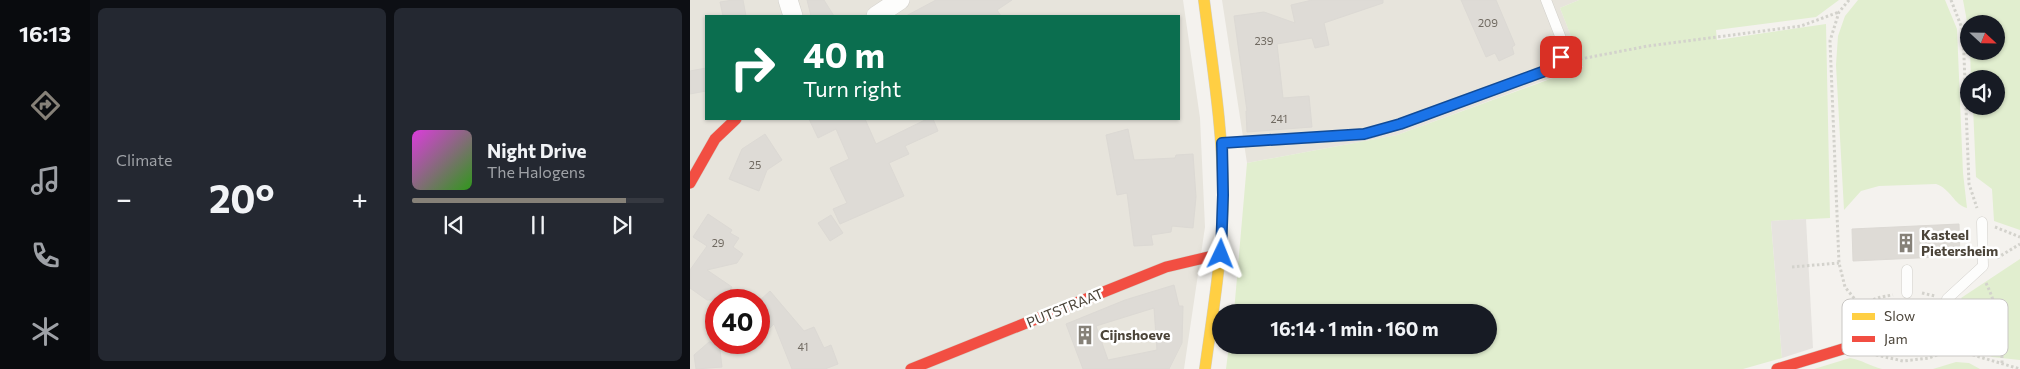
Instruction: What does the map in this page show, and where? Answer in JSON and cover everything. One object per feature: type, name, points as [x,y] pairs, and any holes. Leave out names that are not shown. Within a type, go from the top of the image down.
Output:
[{"type":"street","points":[[788,0],[793,15]]},
{"type":"street","points":[[878,15],[900,0]]},
{"type":"street","points":[[1204,0],[1222,143],[1223,195],[1221,254],[1205,369]]},
{"type":"street","points":[[690,184],[715,139],[735,120]]},
{"type":"street","name":"PUTSTRAAT","points":[[911,369],[1166,267],[1221,254]]},
{"type":"street","points":[[1777,369],[1842,349]]},
{"type":"lane","points":[[1222,143],[1364,134],[1400,124],[1553,68],[1561,57],[1562,41],[1546,0]]},
{"type":"lane","points":[[1947,299],[1983,266],[1982,222]]},
{"type":"lane","points":[[1907,270],[1907,293]]},
{"type":"path","points":[[1849,0],[1839,12],[1830,41],[1839,263],[1846,287],[1855,299]]},
{"type":"path","points":[[1951,0],[1963,31],[1970,184],[1982,222],[2020,237]]},
{"type":"path","points":[[1561,57],[1571,60],[1648,46],[1801,26],[1839,12]]},
{"type":"path","points":[[1994,299],[1985,280],[1983,266],[2020,244]]},
{"type":"path","points":[[1792,267],[1839,263]]},
{"type":"path","points":[[1878,356],[1903,361],[1934,356]]},
{"type":"path","points":[[1979,356],[2020,369]]},
{"type":"path","points":[[2002,356],[2002,363]]},
{"type":"shaded area","points":[[690,0],[1183,0],[1200,118],[1205,227],[1184,369],[690,369]]},
{"type":"shaded area","points":[[1222,0],[1579,0],[1560,8],[1583,66],[1397,135],[1247,163]]},
{"type":"shaded area","points":[[1806,219],[1813,348],[1782,358],[1771,221]]},
{"type":"green space","points":[[1579,0],[1839,0],[1816,17],[1716,30],[1717,40],[1826,24],[1830,218],[1771,221],[1782,358],[1743,369],[1226,369],[1228,354],[1497,354],[1497,304],[1235,304],[1247,163],[1397,135],[1583,67],[1560,8]]},
{"type":"green space","points":[[1858,0],[1945,0],[1957,29],[1963,173],[1967,208],[1959,204],[1945,189],[1936,184],[1879,186],[1861,191],[1844,210],[1836,65],[1838,36],[1845,16]]},
{"type":"green space","points":[[1963,0],[2020,0],[2020,230],[1994,221],[1992,189],[1976,177],[1973,115],[2005,115],[2005,70],[1971,70],[1970,60],[2005,60],[2005,15],[1966,15]]},
{"type":"green space","points":[[2020,259],[2020,360],[1990,356],[2008,356],[2008,299],[1961,298]]},
{"type":"green space","points":[[1850,358],[1882,369],[1814,369]]},
{"type":"green space","points":[[1956,362],[1969,363],[1980,369],[1933,369]]},
{"type":"building","points":[[743,0],[746,15],[723,15],[720,2]]},
{"type":"building","points":[[807,0],[824,0],[833,15],[811,15]]},
{"type":"building","points":[[936,0],[1012,0],[997,10],[1000,15],[908,15]]},
{"type":"building","points":[[1312,0],[1383,0],[1383,3],[1324,23],[1329,45],[1315,48],[1312,38],[1277,44],[1283,98],[1309,96],[1312,127],[1247,132],[1247,111],[1234,16],[1264,12],[1295,23],[1291,5]]},
{"type":"building","points":[[1461,0],[1496,0],[1515,45],[1512,47],[1514,54],[1499,61],[1495,53],[1486,57]]},
{"type":"building","points":[[705,68],[705,91],[690,94],[690,71]]},
{"type":"building","points":[[809,120],[865,120],[876,144],[925,120],[933,120],[938,131],[905,146],[909,154],[889,163],[904,196],[840,224],[833,209],[847,203],[830,168],[849,159],[836,129],[818,138]]},
{"type":"building","points":[[1128,129],[1134,160],[1175,158],[1176,155],[1193,154],[1196,197],[1193,228],[1172,226],[1171,232],[1151,235],[1153,245],[1134,246],[1127,193],[1117,195],[1106,135]]},
{"type":"building","points":[[765,134],[782,160],[767,170],[759,191],[729,179],[742,149]]},
{"type":"building","points":[[708,214],[732,230],[730,233],[739,238],[733,247],[743,254],[737,263],[707,270],[732,287],[731,289],[705,289],[705,299],[690,288],[690,270],[707,246],[693,237]]},
{"type":"building","points":[[831,215],[843,233],[830,241],[818,223]]},
{"type":"building","name":"Kasteel Pietersheim","points":[[1959,224],[1960,256],[1853,261],[1852,229]]},
{"type":"building","name":"Cijnshoeve","points":[[1174,285],[1179,306],[1183,306],[1182,343],[1169,369],[1083,369],[1066,324],[1125,300]],"holes":[[[1154,308],[1157,350],[1108,360],[1096,326]]]},
{"type":"building","points":[[770,291],[804,331],[814,327],[824,348],[831,345],[838,364],[825,369],[792,369],[774,324],[770,328]]},
{"type":"building","points":[[705,345],[705,354],[720,354],[722,367],[696,369],[694,355]]},
{"type":"traffic: slow","points":[[1204,0],[1214,72],[1223,170],[1223,216],[1205,369]]},
{"type":"traffic: jam","points":[[690,183],[715,139],[735,120]]},
{"type":"traffic: jam","points":[[911,369],[1166,267],[1221,254]]},
{"type":"traffic: jam","points":[[1777,369],[1842,349]]},
{"type":"place","name":"Kasteel Pietersheim","points":[[1906,243]]},
{"type":"place","name":"Cijnshoeve","points":[[1085,335]]},
{"type":"route","points":[[1221,254],[1222,143],[1364,134],[1400,124],[1553,68],[1561,57]]}]
